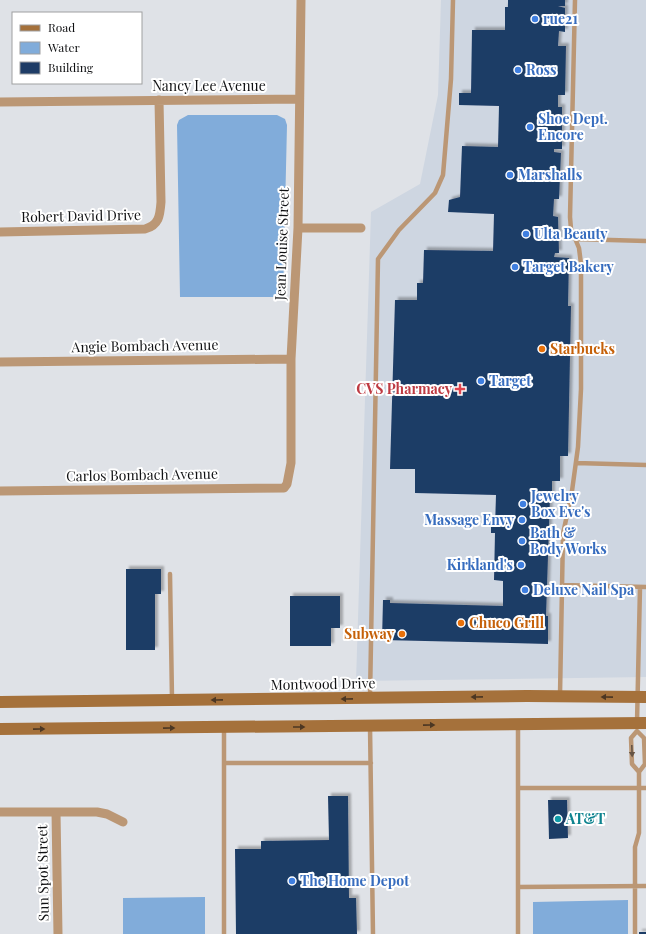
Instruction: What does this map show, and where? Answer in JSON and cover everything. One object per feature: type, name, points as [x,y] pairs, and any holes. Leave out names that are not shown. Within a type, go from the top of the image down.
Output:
[{"type":"street","name":"Jean Louise Street","points":[[284,488],[289,479],[291,463],[291,359],[298,228],[298,99],[301,0]]},
{"type":"street","name":"Nancy Lee Avenue","points":[[0,102],[298,99]]},
{"type":"street","name":"Robert David Drive","points":[[0,232],[145,229],[155,225],[160,215],[161,202],[159,100]]},
{"type":"street","points":[[298,228],[362,228]]},
{"type":"street","name":"Angie Bombach Avenue","points":[[0,362],[291,359]]},
{"type":"street","name":"Carlos Bombach Avenue","points":[[0,491],[284,488]]},
{"type":"street","name":"Montwood Drive","points":[[0,702],[560,696],[641,697]]},
{"type":"street","points":[[0,730],[518,724],[640,726]]},
{"type":"street","points":[[0,812],[97,812],[108,814],[123,822]]},
{"type":"street","name":"Sun Spot Street","points":[[56,812],[58,934]]},
{"type":"lane","points":[[370,698],[378,259],[399,230],[435,193],[443,175],[451,79],[454,0]]},
{"type":"lane","points":[[560,696],[563,534],[576,464],[581,389],[581,264],[579,248],[571,229],[570,217],[575,0]]},
{"type":"lane","points":[[575,239],[646,241]]},
{"type":"lane","points":[[576,464],[646,465]]},
{"type":"lane","points":[[170,574],[172,700]]},
{"type":"lane","points":[[562,585],[646,587]]},
{"type":"lane","points":[[635,934],[635,847],[639,833],[639,772],[645,764],[644,738],[640,726],[640,587]]},
{"type":"lane","points":[[518,724],[518,934]]},
{"type":"lane","points":[[370,726],[373,934]]},
{"type":"lane","points":[[639,772],[632,764],[632,738],[640,726]]},
{"type":"lane","points":[[224,728],[224,934]]},
{"type":"lane","points":[[224,763],[371,763]]},
{"type":"lane","points":[[518,788],[646,788]]},
{"type":"lane","points":[[518,887],[646,886]]},
{"type":"shaded area","points":[[441,0],[646,0],[646,677],[356,681],[371,212],[420,184],[438,95]]},
{"type":"water","points":[[188,115],[277,115],[285,119],[287,125],[283,297],[180,297],[177,125],[179,120]]},
{"type":"water","points":[[205,897],[205,934],[123,934],[123,898]]},
{"type":"water","points":[[628,900],[628,934],[533,934],[533,902]]},
{"type":"building","points":[[508,0],[565,0],[565,6],[558,6],[565,8],[565,32],[559,31],[558,46],[566,46],[565,95],[558,95],[558,107],[562,107],[562,149],[554,149],[554,152],[561,153],[559,199],[554,199],[553,216],[558,217],[559,253],[555,253],[554,257],[569,258],[568,306],[571,306],[568,456],[560,456],[560,481],[552,481],[552,497],[550,496],[546,616],[548,616],[548,644],[382,640],[383,600],[390,600],[390,603],[503,606],[503,581],[494,580],[495,533],[491,533],[491,527],[495,527],[496,495],[415,493],[415,469],[390,469],[395,300],[417,300],[417,283],[423,283],[424,250],[493,251],[494,214],[448,212],[449,200],[460,197],[462,146],[498,147],[499,106],[459,105],[459,93],[471,93],[472,30],[505,30],[505,7],[508,7]]},
{"type":"building","points":[[126,569],[161,569],[161,594],[155,594],[155,650],[126,650]]},
{"type":"building","points":[[290,596],[340,596],[340,628],[331,628],[331,646],[290,646]]},
{"type":"building","name":"The Home Depot","points":[[328,796],[348,796],[349,898],[356,898],[357,934],[236,934],[235,849],[261,849],[261,841],[329,840]]},
{"type":"building","name":"AT&T","points":[[548,800],[567,800],[568,838],[549,839]]},
{"type":"building","points":[[639,932],[646,932],[646,934],[639,934]]},
{"type":"place","name":"rue21","points":[[535,19]]},
{"type":"place","name":"Ross","points":[[518,70]]},
{"type":"place","name":"Shoe Dept. Encore","points":[[530,127]]},
{"type":"place","name":"Marshalls","points":[[510,175]]},
{"type":"place","name":"Ulta Beauty","points":[[526,234]]},
{"type":"place","name":"Target Bakery","points":[[515,267]]},
{"type":"place","name":"Starbucks","points":[[542,349]]},
{"type":"place","name":"Target","points":[[481,381]]},
{"type":"place","name":"CVS Pharmacy","points":[[460,389]]},
{"type":"place","name":"Jewelry Box Eve's","points":[[523,504]]},
{"type":"place","name":"Massage Envy","points":[[522,520]]},
{"type":"place","name":"Bath & Body Works","points":[[522,541]]},
{"type":"place","name":"Kirkland's","points":[[521,565]]},
{"type":"place","name":"Deluxe Nail Spa","points":[[525,590]]},
{"type":"place","name":"Chuco Grill","points":[[461,623]]},
{"type":"place","name":"Subway","points":[[402,634]]},
{"type":"place","name":"AT&T","points":[[558,819]]},
{"type":"place","name":"The Home Depot","points":[[292,881]]}]
